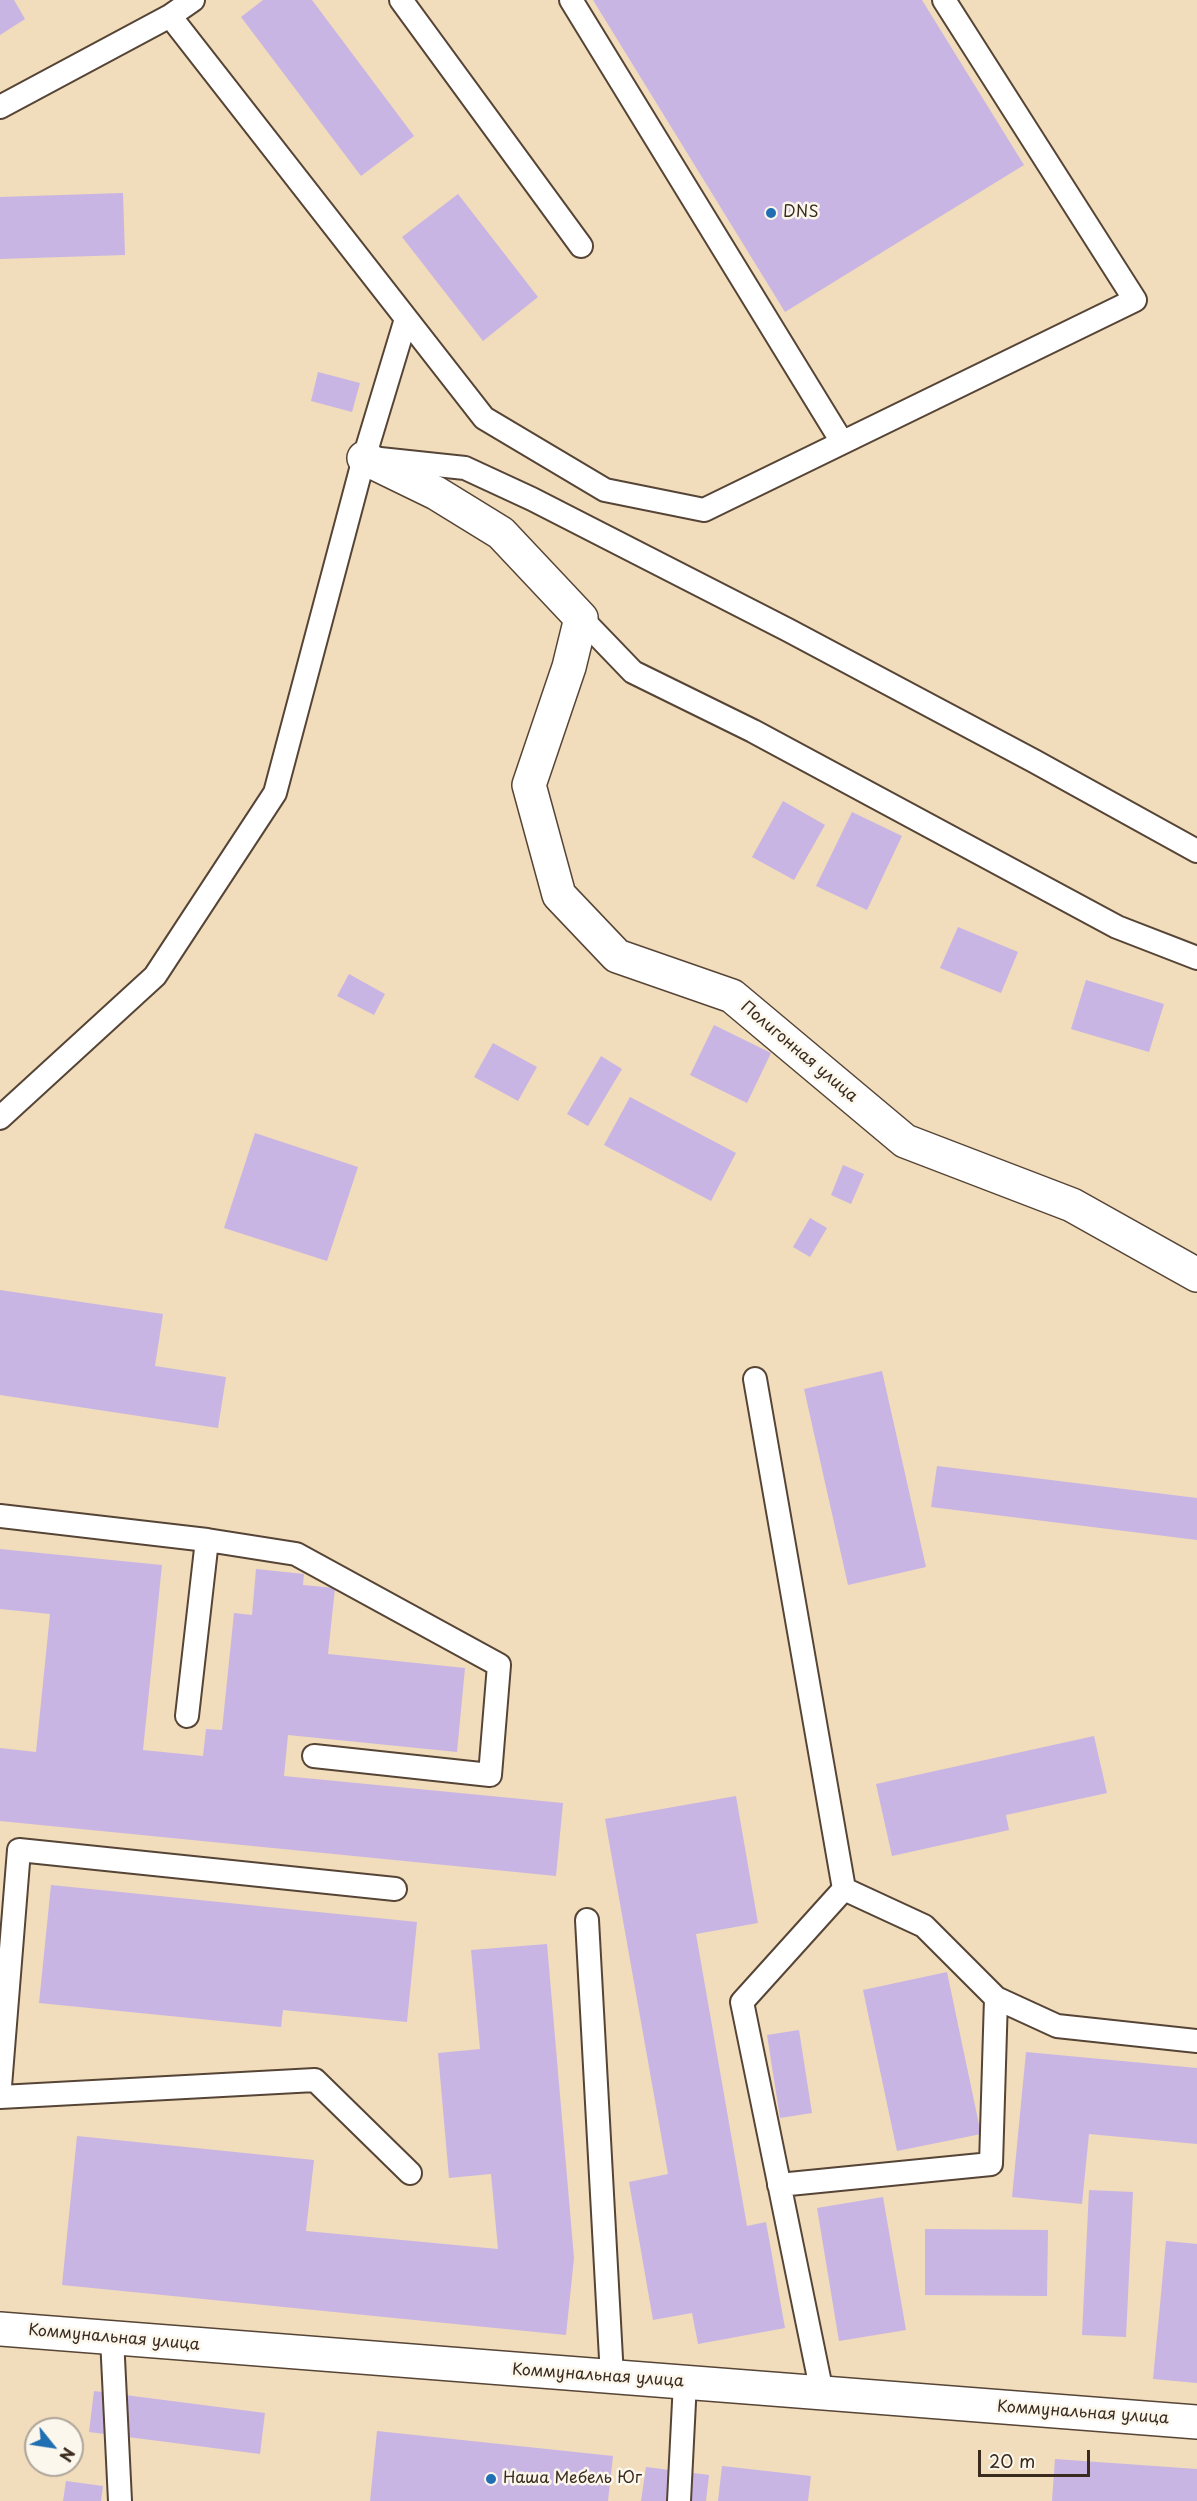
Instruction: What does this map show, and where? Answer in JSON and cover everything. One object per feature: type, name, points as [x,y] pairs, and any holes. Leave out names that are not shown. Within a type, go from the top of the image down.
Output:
[{"type":"street","points":[[364,458],[436,493],[501,533],[581,618]]},
{"type":"street","name":"Полигонная улица","points":[[581,618],[569,667],[529,785],[559,895],[617,956],[732,996],[905,1141],[1072,1205],[1197,1275]]},
{"type":"street","name":"Коммунальная улица","points":[[0,2329],[1197,2422]]},
{"type":"lane","points":[[0,107],[170,16],[193,0]]},
{"type":"lane","points":[[401,0],[581,246]]},
{"type":"lane","points":[[571,0],[842,442]]},
{"type":"lane","points":[[170,16],[484,418],[605,490],[704,510],[1135,300],[944,0]]},
{"type":"lane","points":[[0,1118],[155,976],[275,793],[364,458],[406,319]]},
{"type":"lane","points":[[364,458],[465,468],[513,490],[818,647],[1197,850]]},
{"type":"lane","points":[[581,618],[633,672],[753,731],[1117,927],[1197,957]]},
{"type":"lane","points":[[755,1379],[844,1889]]},
{"type":"lane","points":[[0,1516],[207,1540],[297,1554],[499,1665],[490,1775],[314,1756]]},
{"type":"lane","points":[[188,1716],[207,1540]]},
{"type":"lane","points":[[0,2086],[8,1880],[19,1850],[395,1889]]},
{"type":"lane","points":[[844,1889],[924,1926],[996,1998],[1057,2026],[1197,2041]]},
{"type":"lane","points":[[822,2393],[742,2002],[844,1889]]},
{"type":"lane","points":[[587,1920],[612,2377]]},
{"type":"lane","points":[[779,2186],[991,2164],[996,1998]]},
{"type":"lane","points":[[0,2097],[315,2080],[410,2173]]},
{"type":"lane","points":[[112,2338],[120,2501]]},
{"type":"lane","points":[[679,2501],[685,2382]]},
{"type":"building","points":[[0,0],[14,0],[25,19],[0,35]]},
{"type":"building","points":[[263,0],[312,0],[414,136],[361,176],[241,17]]},
{"type":"building","points":[[593,0],[922,0],[1024,165],[785,312]]},
{"type":"building","points":[[123,193],[125,255],[0,259],[0,197]]},
{"type":"building","points":[[458,194],[538,297],[483,341],[402,237]]},
{"type":"building","points":[[318,372],[360,383],[352,412],[311,401]]},
{"type":"building","points":[[783,801],[825,825],[794,880],[752,857]]},
{"type":"building","points":[[852,812],[902,836],[867,910],[816,886]]},
{"type":"building","points":[[958,927],[1018,952],[1001,993],[940,968]]},
{"type":"building","points":[[349,974],[385,994],[374,1015],[337,996]]},
{"type":"building","points":[[1086,980],[1164,1004],[1149,1052],[1071,1029]]},
{"type":"building","points":[[714,1025],[771,1053],[747,1103],[690,1075]]},
{"type":"building","points":[[493,1043],[537,1067],[518,1101],[474,1077]]},
{"type":"building","points":[[601,1056],[622,1069],[588,1126],[567,1114]]},
{"type":"building","points":[[630,1097],[736,1153],[711,1201],[604,1145]]},
{"type":"building","points":[[255,1133],[358,1167],[327,1261],[224,1228]]},
{"type":"building","points":[[843,1165],[864,1174],[851,1204],[831,1195]]},
{"type":"building","points":[[810,1218],[827,1228],[810,1257],[793,1247]]},
{"type":"building","points":[[0,1290],[163,1314],[155,1366],[226,1377],[218,1428],[0,1395]]},
{"type":"building","points":[[882,1371],[926,1567],[848,1585],[804,1389]]},
{"type":"building","points":[[937,1466],[1197,1498],[1197,1540],[931,1507]]},
{"type":"building","points":[[0,1549],[162,1565],[143,1750],[203,1756],[206,1729],[222,1730],[234,1613],[252,1615],[256,1569],[304,1574],[303,1585],[335,1588],[328,1654],[465,1668],[457,1752],[288,1735],[284,1776],[563,1803],[556,1876],[0,1821],[0,1748],[36,1752],[50,1614],[0,1609]]},
{"type":"building","points":[[1094,1736],[1107,1793],[1006,1815],[1009,1830],[892,1856],[876,1784]]},
{"type":"building","points":[[736,1796],[758,1923],[696,1934],[747,2226],[766,2222],[785,2328],[698,2344],[692,2313],[653,2320],[629,2182],[668,2174],[605,1819]]},
{"type":"building","points":[[51,1885],[417,1922],[407,2022],[283,2010],[281,2027],[39,2003]]},
{"type":"building","points":[[547,1944],[574,2258],[566,2335],[62,2285],[77,2136],[314,2160],[306,2231],[498,2249],[491,2174],[449,2178],[438,2053],[480,2049],[471,1950]]},
{"type":"building","points":[[947,1972],[981,2134],[897,2151],[863,1990]]},
{"type":"building","points":[[799,2030],[812,2113],[780,2118],[767,2035]]},
{"type":"building","points":[[1026,2052],[1197,2068],[1197,2144],[1089,2134],[1082,2204],[1012,2197]]},
{"type":"building","points":[[1089,2190],[1133,2192],[1126,2337],[1082,2335]]},
{"type":"building","points":[[883,2197],[906,2330],[839,2341],[817,2208]]},
{"type":"building","points":[[925,2229],[1048,2230],[1047,2296],[925,2295]]},
{"type":"building","points":[[1166,2241],[1197,2244],[1197,2383],[1153,2379]]},
{"type":"building","points":[[94,2391],[265,2413],[260,2454],[89,2432]]},
{"type":"building","name":"Наша Мебель Юг","points":[[377,2431],[613,2456],[608,2501],[370,2501]]},
{"type":"building","points":[[1055,2459],[1197,2469],[1197,2501],[1052,2501]]},
{"type":"building","points":[[722,2466],[811,2476],[808,2501],[718,2501]]},
{"type":"building","points":[[646,2467],[709,2475],[706,2501],[641,2501]]},
{"type":"building","points":[[66,2481],[103,2486],[101,2501],[63,2501]]},
{"type":"place","name":"DNS","points":[[771,213]]},
{"type":"place","name":"Наша Мебель Юг","points":[[491,2479]]}]
